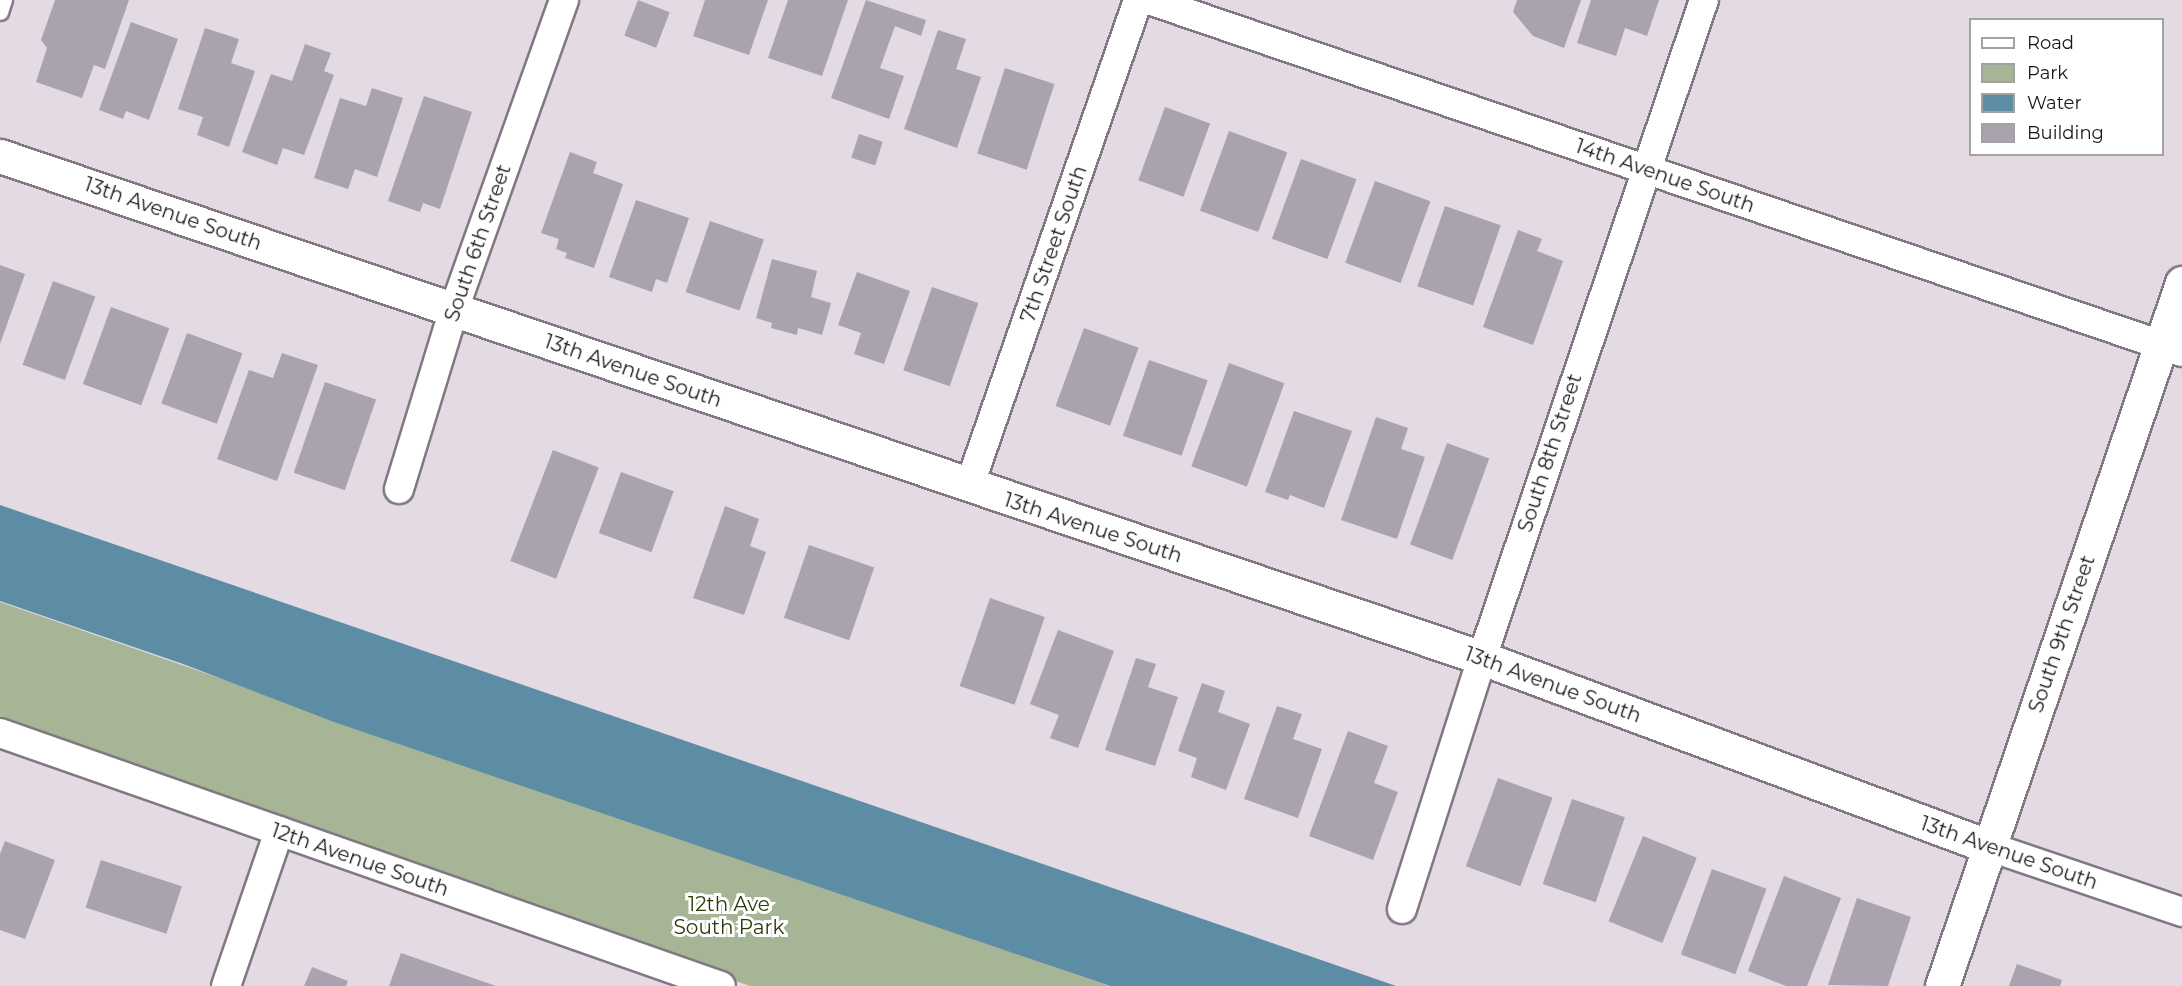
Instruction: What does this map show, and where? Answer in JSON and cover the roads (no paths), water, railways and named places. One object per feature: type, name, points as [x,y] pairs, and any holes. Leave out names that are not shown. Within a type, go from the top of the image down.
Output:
[{"type":"street","name":"South 6th Street","points":[[399,489],[454,309],[564,0]]},
{"type":"street","name":"7th Street South","points":[[969,487],[1138,0]]},
{"type":"street","name":"14th Avenue South","points":[[1149,0],[2171,349]]},
{"type":"street","name":"South 8th Street","points":[[1402,909],[1482,658],[1645,168],[1704,0]]},
{"type":"street","name":"13th Avenue South","points":[[0,156],[454,309],[969,487],[1482,658],[1990,848],[2182,912]]},
{"type":"street","name":"South 9th Street","points":[[1941,986],[2171,349],[2182,283]]},
{"type":"street","name":"12th Avenue South","points":[[0,733],[721,986]]},
{"type":"street","points":[[226,986],[279,831]]},
{"type":"lane","points":[[0,12],[4,0]]},
{"type":"water","points":[[0,505],[1396,986],[1110,986],[334,722],[183,664],[0,601]]},
{"type":"park label","name":"12th Ave South Park","points":[[729,916]]}]
